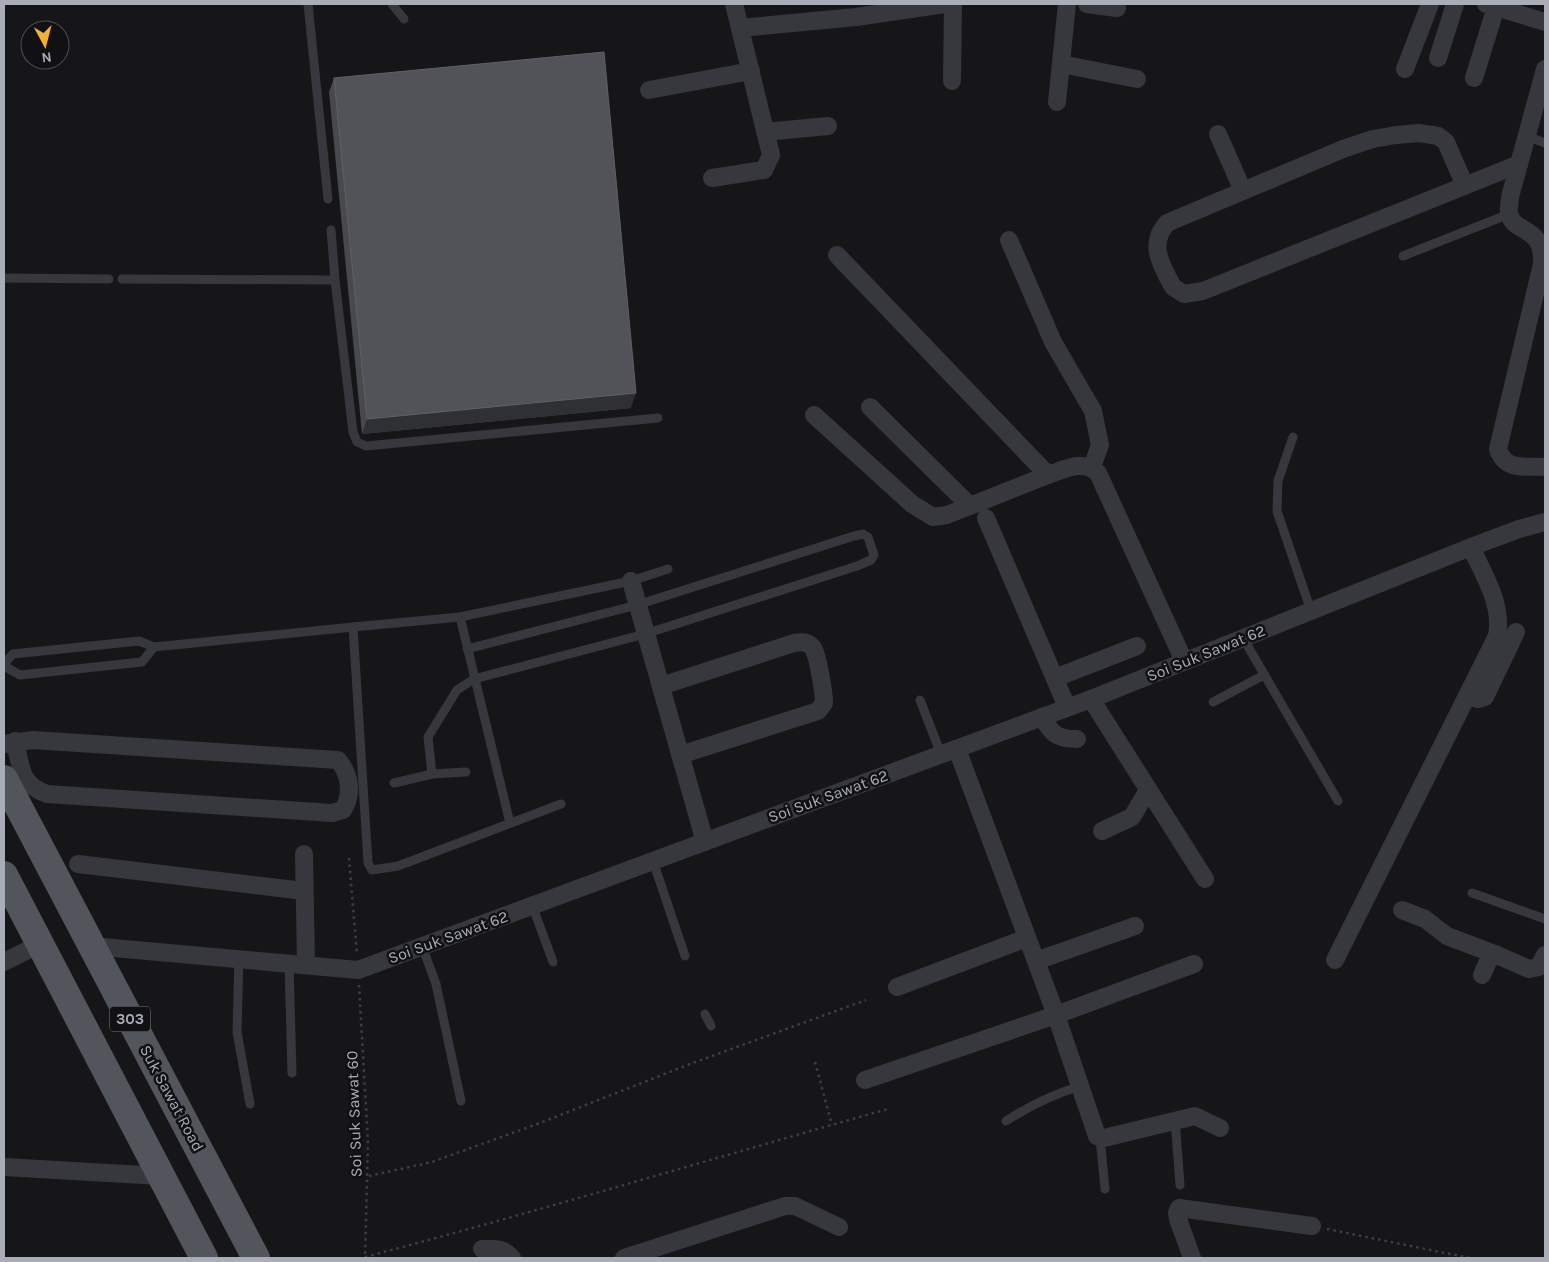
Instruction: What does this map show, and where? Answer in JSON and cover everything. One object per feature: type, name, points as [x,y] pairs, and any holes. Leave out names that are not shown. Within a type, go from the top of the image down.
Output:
[{"type":"main road","name":"Suk Sawat Road","points":[[4,779],[256,1258]]},
{"type":"main road","name":"303","points":[[4,875],[204,1258]]},
{"type":"street","points":[[712,178],[764,170],[771,155],[734,4]]},
{"type":"street","points":[[740,28],[856,17],[945,4]]},
{"type":"street","points":[[952,81],[953,4]]},
{"type":"street","points":[[1057,102],[1067,4]]},
{"type":"street","points":[[1087,4],[1117,8]]},
{"type":"street","points":[[1405,69],[1430,4]]},
{"type":"street","points":[[1438,58],[1455,4]]},
{"type":"street","points":[[1474,78],[1490,5],[1545,22]]},
{"type":"street","points":[[1061,64],[1137,78]]},
{"type":"street","points":[[1545,69],[1510,197],[1509,214],[1514,222],[1539,240],[1543,250],[1542,264],[1498,449],[1501,459],[1510,465],[1545,467]]},
{"type":"street","points":[[649,90],[750,71]]},
{"type":"street","points":[[765,132],[828,126]]},
{"type":"street","points":[[1465,186],[1446,142],[1438,136],[1419,133],[1373,139],[1167,223],[1158,232],[1156,245],[1172,287],[1184,294],[1203,291],[1465,186],[1519,164]]},
{"type":"street","points":[[1218,134],[1243,191]]},
{"type":"street","points":[[1009,240],[1053,342],[1093,411],[1100,445],[1092,467]]},
{"type":"street","points":[[837,255],[1048,475]]},
{"type":"street","points":[[870,407],[970,506]]},
{"type":"street","points":[[814,415],[912,504],[933,517],[970,506],[1048,475],[1083,464],[1092,467],[1098,473],[1184,661]]},
{"type":"street","points":[[986,518],[1068,708]]},
{"type":"street","name":"Soi Suk Sawat 62","points":[[91,946],[297,963],[358,970],[1068,708],[1471,547],[1519,529],[1545,522]]},
{"type":"street","points":[[1335,960],[1497,636],[1500,622],[1498,607],[1471,547]]},
{"type":"street","points":[[631,581],[705,842]]},
{"type":"street","points":[[1467,696],[1478,699],[1485,697],[1516,632]]},
{"type":"street","points":[[660,686],[794,643],[806,642],[813,648],[824,691],[824,703],[818,711],[680,756]]},
{"type":"street","points":[[1055,678],[1137,646]]},
{"type":"street","points":[[1091,699],[1205,879]]},
{"type":"street","points":[[1042,717],[1051,733],[1064,739],[1077,739]]},
{"type":"street","points":[[33,740],[338,760],[344,767],[348,778],[349,801],[343,810],[332,813],[47,794],[30,787],[22,774],[9,743],[33,740]]},
{"type":"street","points":[[949,752],[1036,961],[1081,1086],[1096,1134],[1100,1138],[1175,1119],[1195,1116],[1220,1128]]},
{"type":"street","points":[[1102,832],[1119,826],[1132,818],[1148,790]]},
{"type":"street","points":[[297,963],[304,891],[304,854]]},
{"type":"street","points":[[78,864],[304,891]]},
{"type":"street","points":[[1402,910],[1425,919],[1447,936],[1529,968],[1538,967],[1545,955]]},
{"type":"street","points":[[1036,961],[1135,926]]},
{"type":"street","points":[[897,987],[1027,938]]},
{"type":"street","points":[[4,962],[40,944]]},
{"type":"street","points":[[1482,975],[1489,959],[1497,955]]},
{"type":"street","points":[[864,1080],[1056,1015],[1194,964]]},
{"type":"street","points":[[4,1167],[161,1176]]},
{"type":"street","points":[[624,1258],[785,1206],[794,1206],[839,1227]]},
{"type":"street","points":[[1192,1258],[1176,1213],[1179,1208],[1312,1226]]},
{"type":"street","points":[[482,1249],[500,1248],[506,1250],[512,1258]]},
{"type":"lane","points":[[308,4],[328,199]]},
{"type":"lane","points":[[392,4],[404,19]]},
{"type":"lane","points":[[1527,136],[1545,143]]},
{"type":"lane","points":[[1403,256],[1509,214]]},
{"type":"lane","points":[[331,230],[334,280],[353,432],[357,442],[366,446],[379,446],[658,418]]},
{"type":"lane","points":[[4,278],[109,279]]},
{"type":"lane","points":[[122,279],[334,280]]},
{"type":"lane","points":[[1293,438],[1278,481],[1277,511],[1311,611]]},
{"type":"lane","points":[[432,774],[428,737],[456,690],[474,679],[645,634],[865,563],[874,555],[873,548],[868,537],[864,534],[854,536],[637,604],[467,649]]},
{"type":"lane","points":[[154,647],[142,662],[20,675],[4,665],[13,654],[139,641],[154,647],[460,618],[631,581],[668,569]]},
{"type":"lane","points":[[460,618],[510,823]]},
{"type":"lane","points":[[354,627],[368,863],[372,870],[398,866],[561,804]]},
{"type":"lane","points":[[1243,638],[1338,801]]},
{"type":"lane","points":[[1213,702],[1264,675]]},
{"type":"lane","points":[[920,700],[949,752]]},
{"type":"lane","points":[[394,783],[432,774],[466,772]]},
{"type":"lane","points":[[654,861],[685,956]]},
{"type":"lane","points":[[1472,893],[1545,919]]},
{"type":"lane","points":[[532,905],[553,962]]},
{"type":"lane","points":[[422,946],[436,984],[461,1101]]},
{"type":"lane","points":[[239,958],[237,1032],[250,1104]]},
{"type":"lane","points":[[292,1074],[297,963]]},
{"type":"lane","points":[[705,1014],[711,1026]]},
{"type":"lane","points":[[1006,1121],[1041,1100],[1081,1086]]},
{"type":"lane","points":[[1175,1119],[1180,1185]]},
{"type":"lane","points":[[1100,1138],[1105,1189]]},
{"type":"path","name":"Soi Suk Sawat 60","points":[[349,858],[358,970],[369,1176],[365,1258]]},
{"type":"path","points":[[369,1176],[432,1162],[540,1124],[690,1064],[866,1000]]},
{"type":"path","points":[[815,1062],[832,1125]]},
{"type":"path","points":[[365,1258],[543,1210],[686,1166],[888,1109]]},
{"type":"path","points":[[1312,1226],[1470,1258]]},
{"type":"building","points":[[604,52],[636,393],[367,419],[334,78]]}]
